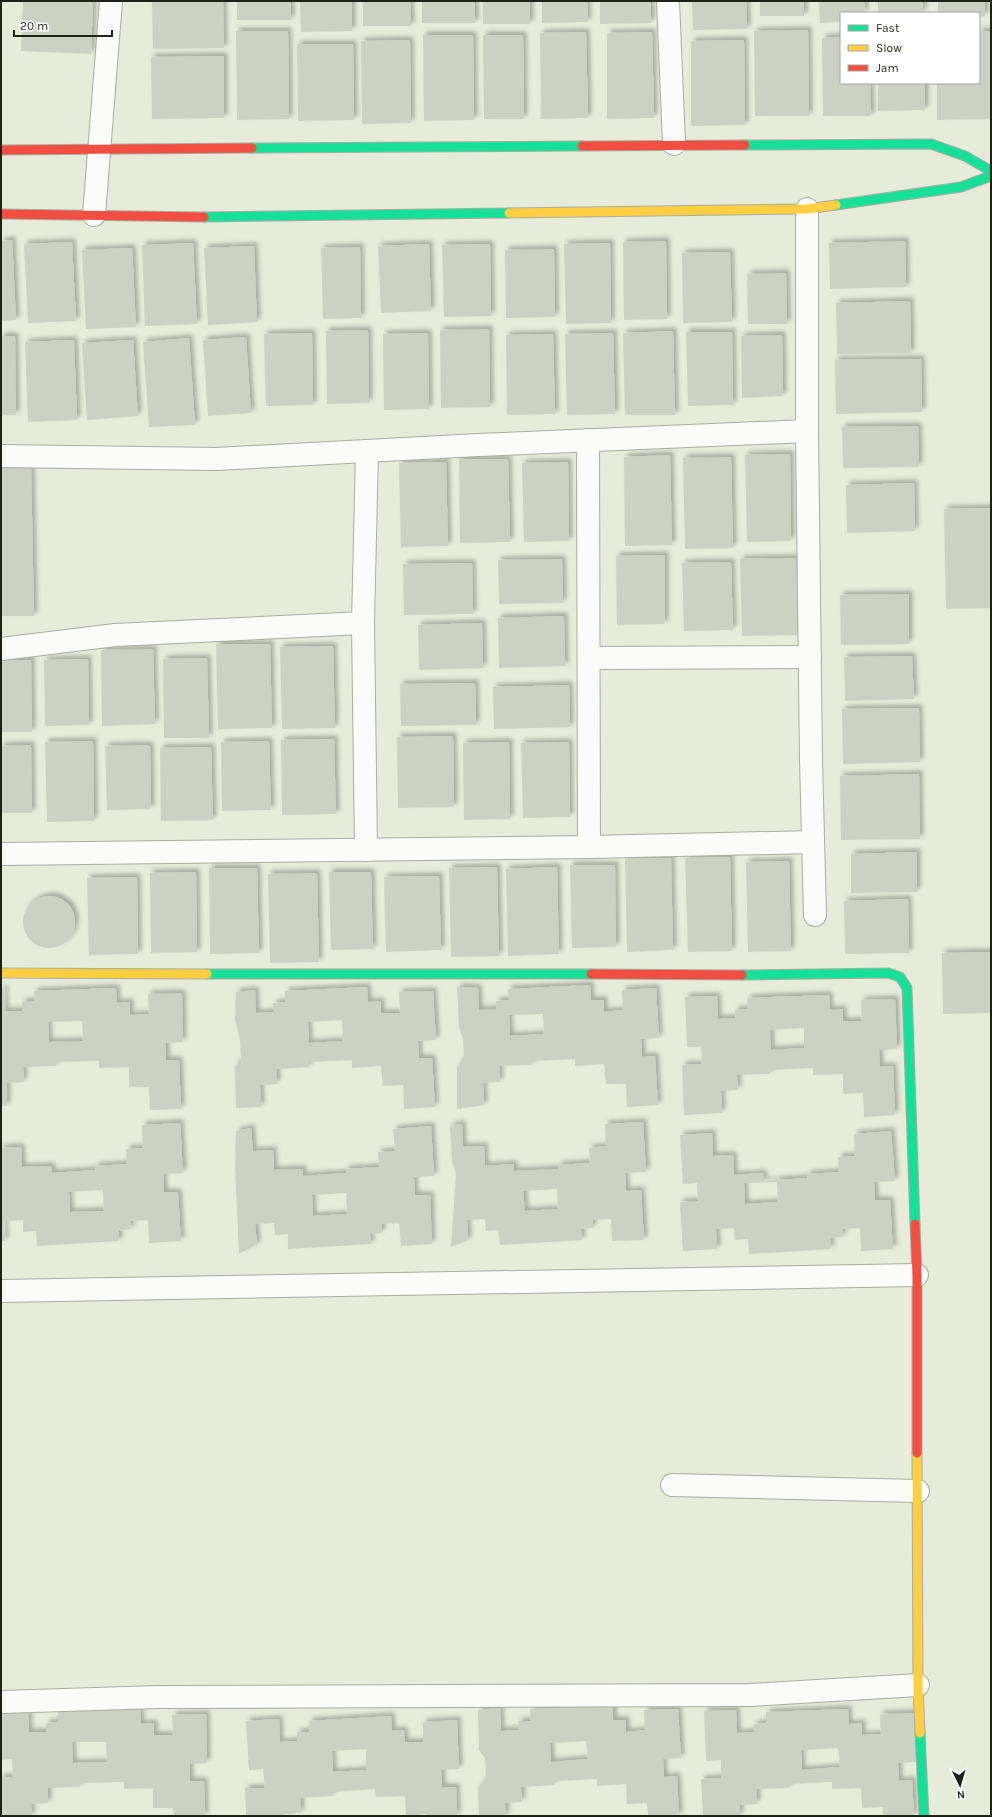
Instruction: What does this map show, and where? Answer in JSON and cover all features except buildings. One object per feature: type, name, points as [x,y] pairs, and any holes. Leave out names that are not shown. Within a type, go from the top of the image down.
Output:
[{"type":"street","points":[[94,215],[111,1]]},
{"type":"street","points":[[668,1],[674,144]]},
{"type":"street","points":[[1,150],[674,144],[931,144],[965,156],[991,171]]},
{"type":"street","points":[[1,214],[228,217],[807,209],[947,190],[961,187],[991,176]]},
{"type":"street","points":[[807,209],[807,431],[815,915]]},
{"type":"street","points":[[1,456],[216,459],[588,440],[807,431]]},
{"type":"street","points":[[588,440],[589,847]]},
{"type":"street","points":[[366,850],[363,623],[367,451]]},
{"type":"street","points":[[1,650],[115,635],[363,623]]},
{"type":"street","points":[[589,658],[810,657]]},
{"type":"street","points":[[1,854],[589,847],[813,842]]},
{"type":"street","points":[[1,973],[816,976],[888,973],[900,978],[907,988],[917,1275],[918,1685],[924,1816]]},
{"type":"street","points":[[1,1291],[917,1275]]},
{"type":"street","points":[[672,1485],[918,1491]]},
{"type":"street","points":[[1,1702],[158,1697],[750,1694],[918,1685]]},
{"type":"traffic: fast","points":[[745,145],[931,144],[965,156],[991,171]]},
{"type":"traffic: fast","points":[[252,148],[582,146]]},
{"type":"traffic: fast","points":[[836,205],[961,187],[991,176]]},
{"type":"traffic: fast","points":[[204,217],[509,213]]},
{"type":"traffic: fast","points":[[742,975],[888,973],[900,977],[907,988],[915,1224]]},
{"type":"traffic: fast","points":[[207,974],[591,974]]},
{"type":"traffic: fast","points":[[920,1733],[924,1816]]},
{"type":"traffic: slow","points":[[509,213],[807,209],[836,205]]},
{"type":"traffic: slow","points":[[1,973],[207,974]]},
{"type":"traffic: slow","points":[[917,1453],[918,1685],[920,1733]]},
{"type":"traffic: jam","points":[[582,146],[745,145]]},
{"type":"traffic: jam","points":[[1,150],[252,148]]},
{"type":"traffic: jam","points":[[1,214],[204,217]]},
{"type":"traffic: jam","points":[[591,974],[742,975]]},
{"type":"traffic: jam","points":[[915,1224],[917,1275],[917,1453]]}]
